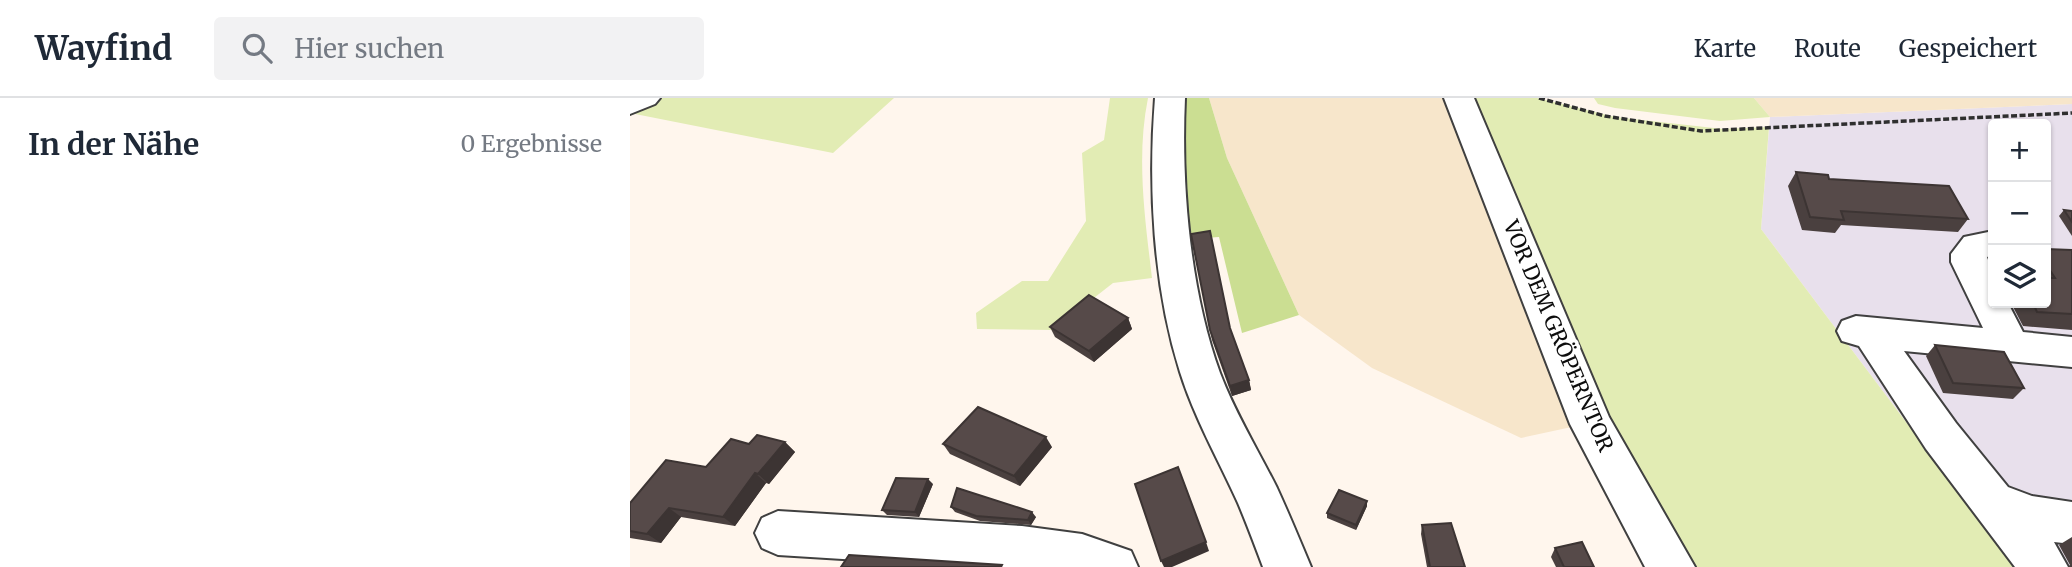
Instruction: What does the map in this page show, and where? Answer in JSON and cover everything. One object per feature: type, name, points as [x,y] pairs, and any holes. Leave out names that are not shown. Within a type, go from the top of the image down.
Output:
[{"type":"street","points":[[630,105],[645,98]]},
{"type":"street","points":[[1170,98],[1167,145],[1178,287],[1188,329],[1200,373],[1226,434],[1260,501],[1287,567]]},
{"type":"street","name":"VOR DEM GRÖPERNTOR","points":[[1459,98],[1591,424],[1671,567]]},
{"type":"street","points":[[1988,244],[1976,246],[1969,254],[1969,262],[2011,346]]},
{"type":"street","points":[[2044,567],[1863,331],[2072,352]]},
{"type":"street","points":[[1992,500],[2010,512],[2048,521],[2072,523]]},
{"type":"street","points":[[778,533],[1022,548],[1082,556],[1114,567]]},
{"type":"path","points":[[1539,98],[1605,116],[1701,131],[2072,113]]},
{"type":"shaded area","points":[[1209,98],[1453,98],[1581,425],[1521,438],[1372,368],[1299,315],[1227,158]]},
{"type":"shaded area","points":[[1754,98],[2072,98],[2072,104],[1770,117]]},
{"type":"shaded area","points":[[2072,104],[2072,567],[2015,567],[1761,229],[1770,117]]},
{"type":"green space","points":[[658,98],[894,98],[833,153],[630,113]]},
{"type":"green space","points":[[1110,98],[1148,98],[1142,165],[1152,278],[1113,283],[1053,330],[977,329],[976,313],[1022,281],[1048,281],[1086,221],[1082,153],[1104,140]]},
{"type":"green space","points":[[1177,98],[1209,98],[1227,158],[1299,315],[1242,333],[1219,237],[1189,239]]},
{"type":"green space","points":[[1465,98],[1537,98],[1615,117],[1723,129],[1769,127],[1761,229],[2015,567],[1680,567],[1597,422]]},
{"type":"green space","points":[[1594,98],[1754,98],[1770,117],[1720,121],[1615,108],[1598,104]]},
{"type":"building","points":[[1796,172],[1828,175],[1829,179],[1949,186],[1968,219],[1841,211],[1844,220],[1810,217]]},
{"type":"building","points":[[2064,210],[2072,211],[2072,222]]},
{"type":"building","points":[[1210,231],[1230,328],[1249,380],[1230,386],[1210,330],[1191,234]]},
{"type":"building","points":[[2051,249],[2072,250],[2072,314],[2037,312],[2035,308],[2051,308],[2051,278],[2055,278],[2051,272]]},
{"type":"building","points":[[1089,295],[1128,318],[1089,351],[1050,327]]},
{"type":"building","points":[[1935,345],[2004,352],[2024,388],[1953,383]]},
{"type":"building","points":[[978,407],[1046,437],[1014,476],[943,444]]},
{"type":"building","points":[[757,435],[785,442],[758,474],[755,473],[723,517],[669,508],[647,534],[630,531],[630,503],[666,460],[706,467],[731,439],[749,444]]},
{"type":"building","points":[[1178,467],[1206,542],[1161,561],[1135,484]]},
{"type":"building","points":[[896,478],[928,479],[915,512],[882,510]]},
{"type":"building","points":[[957,488],[1032,512],[1028,520],[976,516],[951,507]]},
{"type":"building","points":[[1339,490],[1367,501],[1356,525],[1327,513]]},
{"type":"building","points":[[1451,523],[1465,567],[1430,567],[1422,525]]},
{"type":"building","points":[[1582,542],[1594,567],[1564,567],[1555,548]]},
{"type":"building","points":[[849,555],[1002,565],[841,567]]}]
